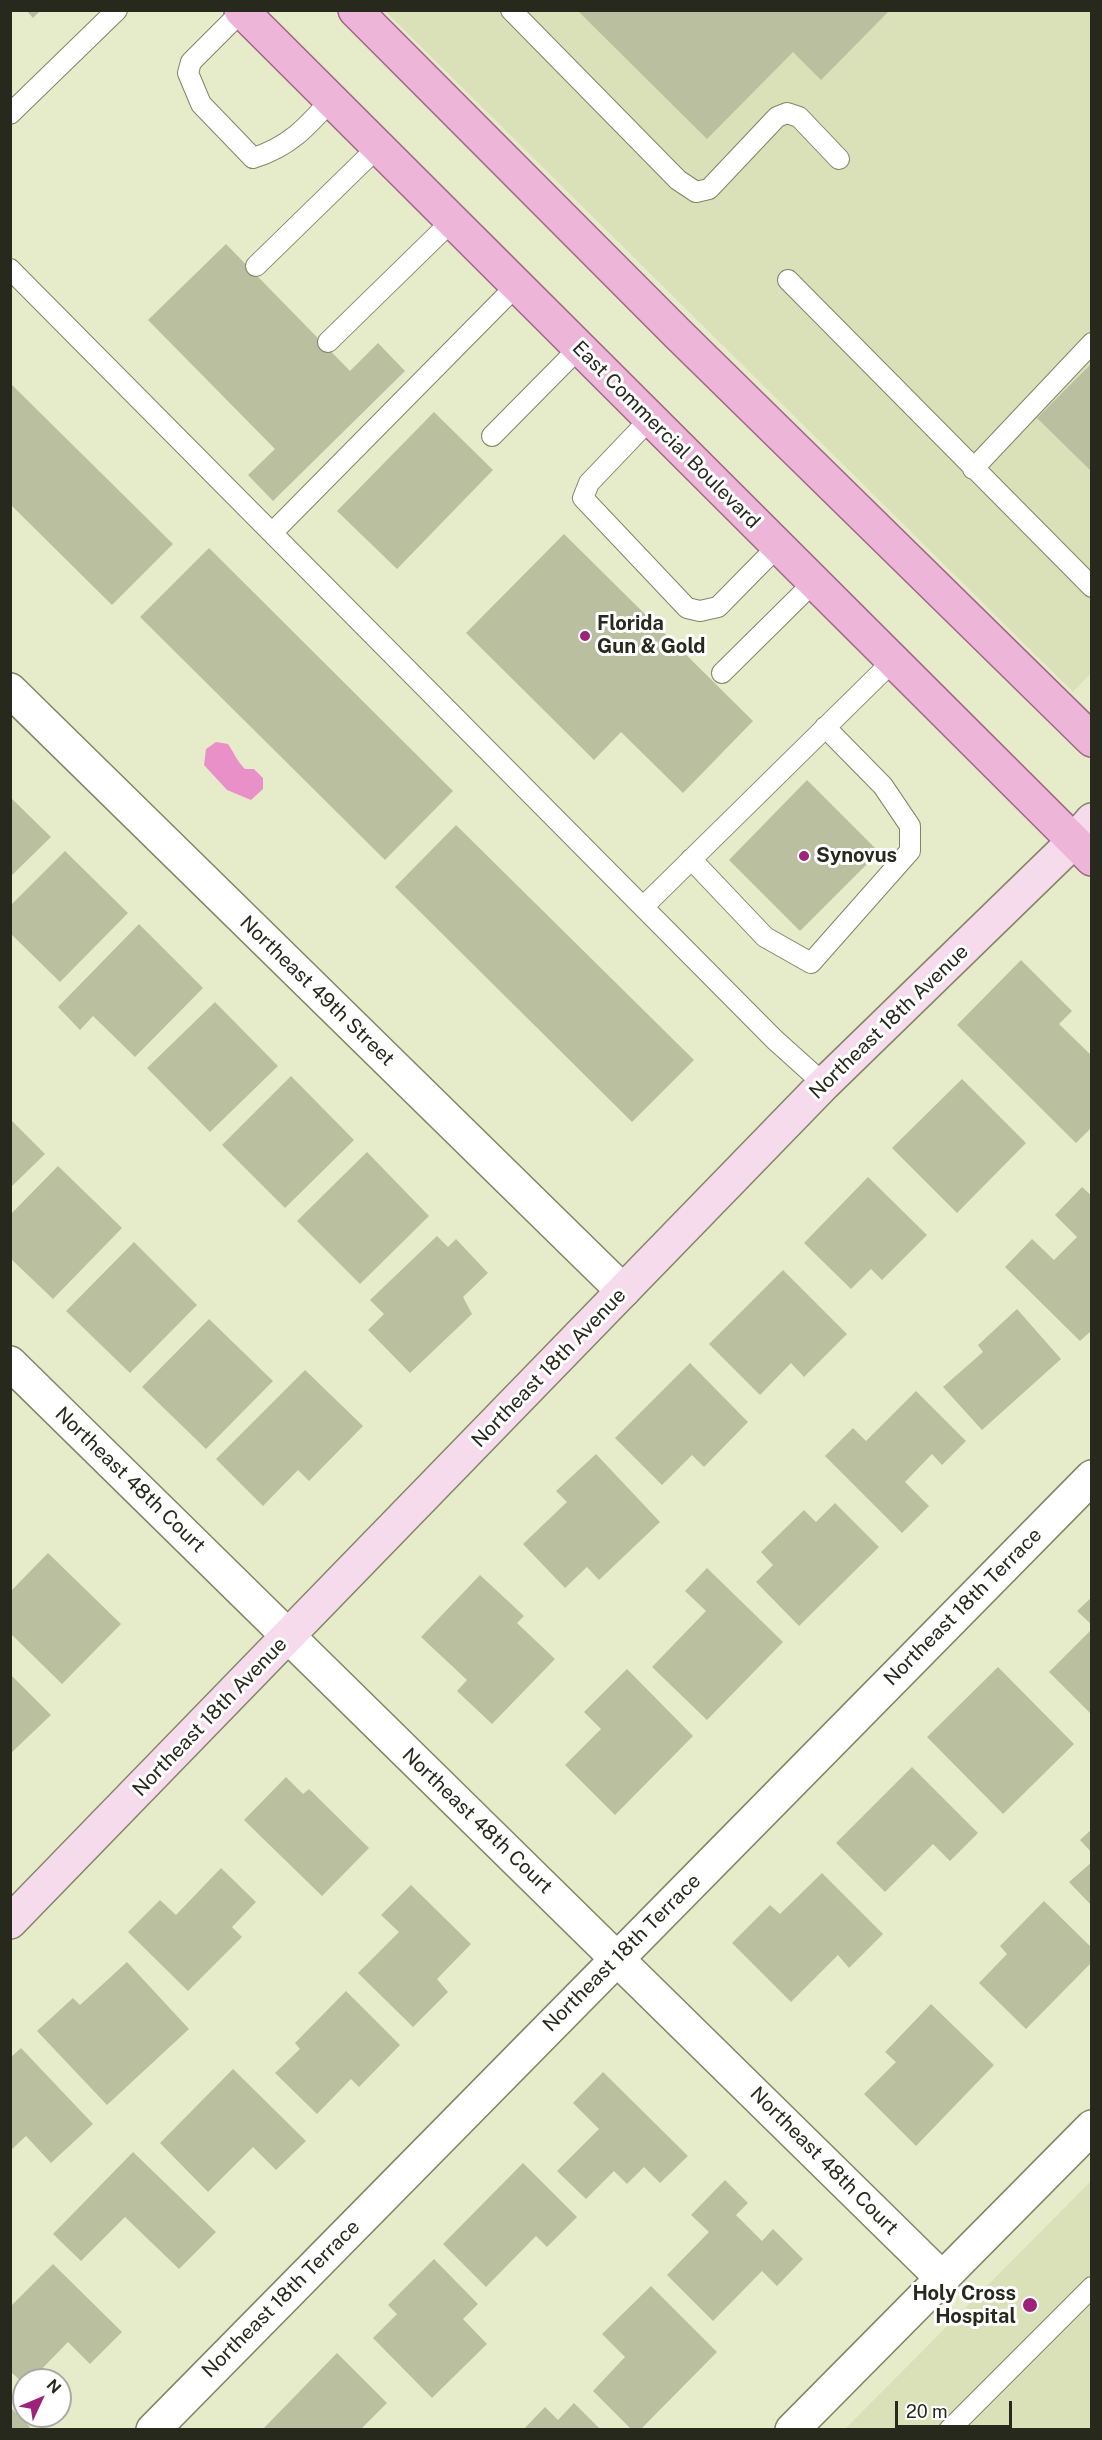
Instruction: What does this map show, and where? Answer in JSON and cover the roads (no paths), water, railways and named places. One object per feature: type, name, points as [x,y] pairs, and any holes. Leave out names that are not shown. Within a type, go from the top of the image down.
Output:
[{"type":"main road","points":[[355,10],[678,334],[1092,740]]},
{"type":"main road","name":"East Commercial Boulevard","points":[[242,11],[893,661],[1086,840]]},
{"type":"street","name":"Northeast 49th Street","points":[[10,690],[623,1291]]},
{"type":"street","name":"Northeast 18th Avenue","points":[[10,1922],[824,1084],[1086,840]]},
{"type":"street","name":"Northeast 48th Court","points":[[10,1363],[943,2279]]},
{"type":"street","name":"Northeast 18th Terrace","points":[[153,2430],[1092,1476]]},
{"type":"street","points":[[792,2430],[1092,2127]]},
{"type":"lane","points":[[10,114],[117,10]]},
{"type":"lane","points":[[511,10],[678,180],[696,192],[709,189],[777,117],[788,113],[799,117],[839,159]]},
{"type":"lane","points":[[242,11],[191,62],[188,73],[201,104],[253,158],[268,153],[301,134],[331,100]]},
{"type":"lane","points":[[255,266],[378,147]]},
{"type":"lane","points":[[328,342],[452,221]]},
{"type":"lane","points":[[10,270],[775,1040],[824,1084]]},
{"type":"lane","points":[[789,280],[973,469],[1092,587]]},
{"type":"lane","points":[[272,533],[517,285]]},
{"type":"lane","points":[[973,469],[1092,343]]},
{"type":"lane","points":[[492,436],[579,348]]},
{"type":"lane","points":[[650,418],[589,483],[583,498],[687,608],[700,610],[718,607],[778,546]]},
{"type":"lane","points":[[722,673],[814,582]]},
{"type":"lane","points":[[643,907],[893,661]]},
{"type":"lane","points":[[691,859],[765,937],[811,963],[910,851],[910,826],[884,786],[825,727]]},
{"type":"lane","points":[[949,2430],[1092,2287]]},
{"type":"place","name":"Florida Gun & Gold","points":[[585,636]]},
{"type":"place","name":"Synovus","points":[[804,856]]},
{"type":"place","name":"Holy Cross Hospital","points":[[1030,2305]]}]
